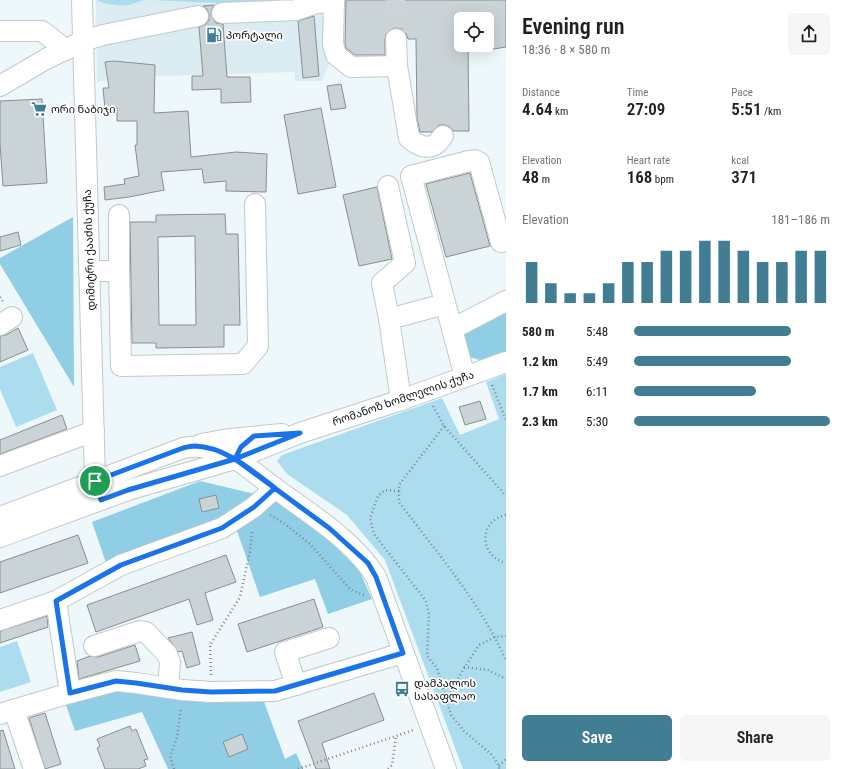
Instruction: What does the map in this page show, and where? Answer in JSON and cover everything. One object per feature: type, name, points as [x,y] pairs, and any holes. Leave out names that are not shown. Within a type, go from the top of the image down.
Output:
[{"type":"street","name":"დიმიტრი ქააძის ქუჩა","points":[[82,0],[75,46],[89,271],[95,481],[101,500]]},
{"type":"street","points":[[222,13],[296,10],[316,3],[334,1],[333,44],[336,55],[351,67],[397,66]]},
{"type":"street","points":[[0,86],[46,59],[103,35],[198,16]]},
{"type":"street","points":[[0,31],[42,31],[75,46]]},
{"type":"street","points":[[396,39],[397,66],[409,138],[415,144],[427,147],[436,144],[443,136]]},
{"type":"street","points":[[465,377],[411,176],[469,161],[475,160],[479,162],[501,242]]},
{"type":"street","points":[[388,186],[406,264],[382,283],[401,400]]},
{"type":"street","points":[[119,215],[121,366],[243,364],[258,346],[256,204]]},
{"type":"street","points":[[89,271],[119,271]]},
{"type":"street","points":[[452,329],[506,301]]},
{"type":"street","points":[[389,319],[445,304]]},
{"type":"street","name":"რომანოზ ხომლელის ქუჩა","points":[[0,537],[128,490],[235,459],[300,433],[425,392],[506,362]]},
{"type":"street","points":[[0,466],[94,431]]},
{"type":"street","name":"რომანოზ ხომლელის ქუჩა","points":[[0,517],[183,448],[229,439],[300,433]]},
{"type":"street","points":[[254,436],[241,447],[235,459],[329,528],[368,563],[376,577],[446,769]]},
{"type":"street","name":"რომანოზ ხომლელის ქუჩა","points":[[195,446],[217,451],[235,459]]},
{"type":"street","points":[[0,620],[56,601],[121,565],[222,528],[254,507],[275,488]]},
{"type":"street","points":[[56,601],[70,693]]},
{"type":"street","points":[[94,646],[140,631],[146,632],[167,654],[175,689]]},
{"type":"street","points":[[296,685],[285,652],[329,638]]},
{"type":"street","points":[[34,769],[7,712],[116,681],[211,692],[275,691],[403,653]]},
{"type":"path","points":[[485,370],[506,420]]},
{"type":"path","points":[[425,392],[444,426],[506,496]]},
{"type":"path","points":[[444,426],[400,485],[400,502],[462,585],[495,637],[506,661]]},
{"type":"path","points":[[400,491],[385,490],[378,496],[370,518],[374,534],[426,601],[430,614],[427,656],[436,668],[451,715],[464,731],[492,755],[499,768],[506,759]]},
{"type":"path","points":[[211,692],[210,645],[240,597],[250,552],[254,507],[286,524],[310,544],[351,590],[385,603]]},
{"type":"path","points":[[506,515],[500,516],[493,520],[485,535],[485,543],[488,551],[493,557],[500,562],[506,563]]},
{"type":"path","points":[[447,701],[464,666],[479,645],[495,637],[506,636]]},
{"type":"path","points":[[464,666],[488,670],[506,679]]},
{"type":"path","points":[[174,769],[170,756],[177,738],[175,689]]},
{"type":"path","points":[[298,769],[430,725]]},
{"type":"path","points":[[388,769],[392,765],[396,736]]},
{"type":"shaded area","points":[[96,0],[147,0],[120,6],[107,4]]},
{"type":"shaded area","points":[[141,0],[283,6],[320,0],[329,66],[321,81],[295,81],[295,72],[157,76],[97,82],[96,1],[115,6],[128,5]]},
{"type":"shaded area","points":[[147,0],[301,0],[283,6]]},
{"type":"shaded area","points":[[73,217],[74,387],[0,264],[0,258]]},
{"type":"shaded area","points":[[506,300],[506,351],[480,360],[469,357],[457,314]]},
{"type":"shaded area","points":[[33,353],[57,410],[16,427],[0,389],[0,367]]},
{"type":"shaded area","points":[[506,374],[506,769],[463,769],[385,560],[347,515],[287,474],[277,461],[282,455],[442,398],[460,435],[499,419],[486,382]]},
{"type":"shaded area","points":[[200,481],[280,500],[307,519],[359,570],[372,599],[328,614],[315,579],[260,597],[233,519],[106,563],[92,522]]},
{"type":"shaded area","points":[[17,641],[31,682],[0,692],[0,647]]},
{"type":"shaded area","points":[[125,689],[263,699],[285,759],[296,753],[303,769],[168,769],[142,712],[75,731],[66,705]]},
{"type":"building","points":[[346,0],[506,0],[506,47],[494,49],[494,12],[454,12],[454,52],[468,52],[469,131],[453,131],[450,127],[439,125],[432,132],[420,132],[417,118],[416,39],[408,39],[406,33],[402,29],[395,28],[386,34],[385,55],[355,55],[346,48]]},
{"type":"building","points":[[214,5],[211,14],[213,19],[216,23],[223,24],[227,77],[250,77],[251,102],[221,103],[221,89],[192,90],[192,76],[203,76],[199,27],[206,24],[209,20],[209,14],[207,9],[203,6]]},
{"type":"building","points":[[314,16],[319,76],[303,78],[298,21]]},
{"type":"building","points":[[114,61],[155,65],[154,113],[188,111],[191,157],[236,152],[267,154],[266,192],[226,191],[226,181],[204,183],[202,169],[161,172],[164,190],[105,200],[104,187],[125,184],[124,179],[139,176],[135,145],[137,145],[137,121],[117,121],[117,108],[105,109],[103,88],[109,88],[105,62]]},
{"type":"building","points":[[341,84],[346,108],[331,110],[327,86]]},
{"type":"building","points":[[42,99],[47,183],[3,186],[0,144],[0,101]]},
{"type":"building","points":[[321,108],[336,187],[298,194],[284,115]]},
{"type":"building","points":[[470,173],[490,246],[446,257],[426,184]]},
{"type":"building","points":[[377,187],[392,259],[359,266],[343,195]]},
{"type":"building","points":[[225,214],[226,234],[238,234],[240,325],[224,325],[224,347],[156,348],[156,343],[132,343],[130,222],[156,222],[156,215]],"holes":[[[195,236],[196,325],[159,325],[158,237]]]},
{"type":"building","points":[[18,232],[21,245],[0,251],[0,237]]},
{"type":"building","points":[[18,328],[28,350],[0,362],[0,336],[6,335]]},
{"type":"building","points":[[480,401],[486,419],[465,425],[459,407]]},
{"type":"building","points":[[62,415],[67,429],[0,454],[0,440]]},
{"type":"building","points":[[216,495],[219,508],[202,512],[199,499]]},
{"type":"building","points":[[78,535],[88,563],[0,593],[0,562]]},
{"type":"building","points":[[226,555],[236,582],[205,593],[213,620],[197,625],[189,599],[96,632],[87,605]]},
{"type":"building","points":[[314,599],[323,627],[247,652],[238,624]]},
{"type":"building","points":[[47,616],[48,627],[0,643],[0,631]]},
{"type":"building","points":[[192,632],[200,664],[187,668],[182,651],[178,652],[168,638]]},
{"type":"building","points":[[135,645],[140,661],[79,679],[77,661],[90,656],[98,657]]},
{"type":"building","points":[[374,693],[384,720],[322,743],[330,769],[316,769],[298,721]]},
{"type":"building","points":[[45,713],[61,764],[45,769],[29,718]]},
{"type":"building","points":[[130,726],[132,731],[136,729],[148,759],[144,760],[146,766],[138,769],[105,769],[97,748],[100,746],[97,739]]},
{"type":"building","points":[[3,730],[15,769],[0,769],[0,731]]},
{"type":"building","points":[[242,734],[248,749],[229,757],[223,742]]},
{"type":"tunnel","points":[[395,0],[396,39]]},
{"type":"place","name":"პორტალი","points":[[214,35]]},
{"type":"place","name":"ორი ნაბიჯი","points":[[39,109]]},
{"type":"place","name":"დამპალოს სასაფლაო","points":[[402,689]]},
{"type":"route","points":[[95,481],[101,500],[128,490],[235,459],[241,447],[254,436],[300,433],[235,459],[329,528],[368,563],[376,577],[403,653],[275,691],[211,692],[182,690],[116,681],[70,693],[56,601],[121,565],[222,528],[254,507],[275,488],[235,459],[222,452],[195,446],[183,448],[95,481]]}]
